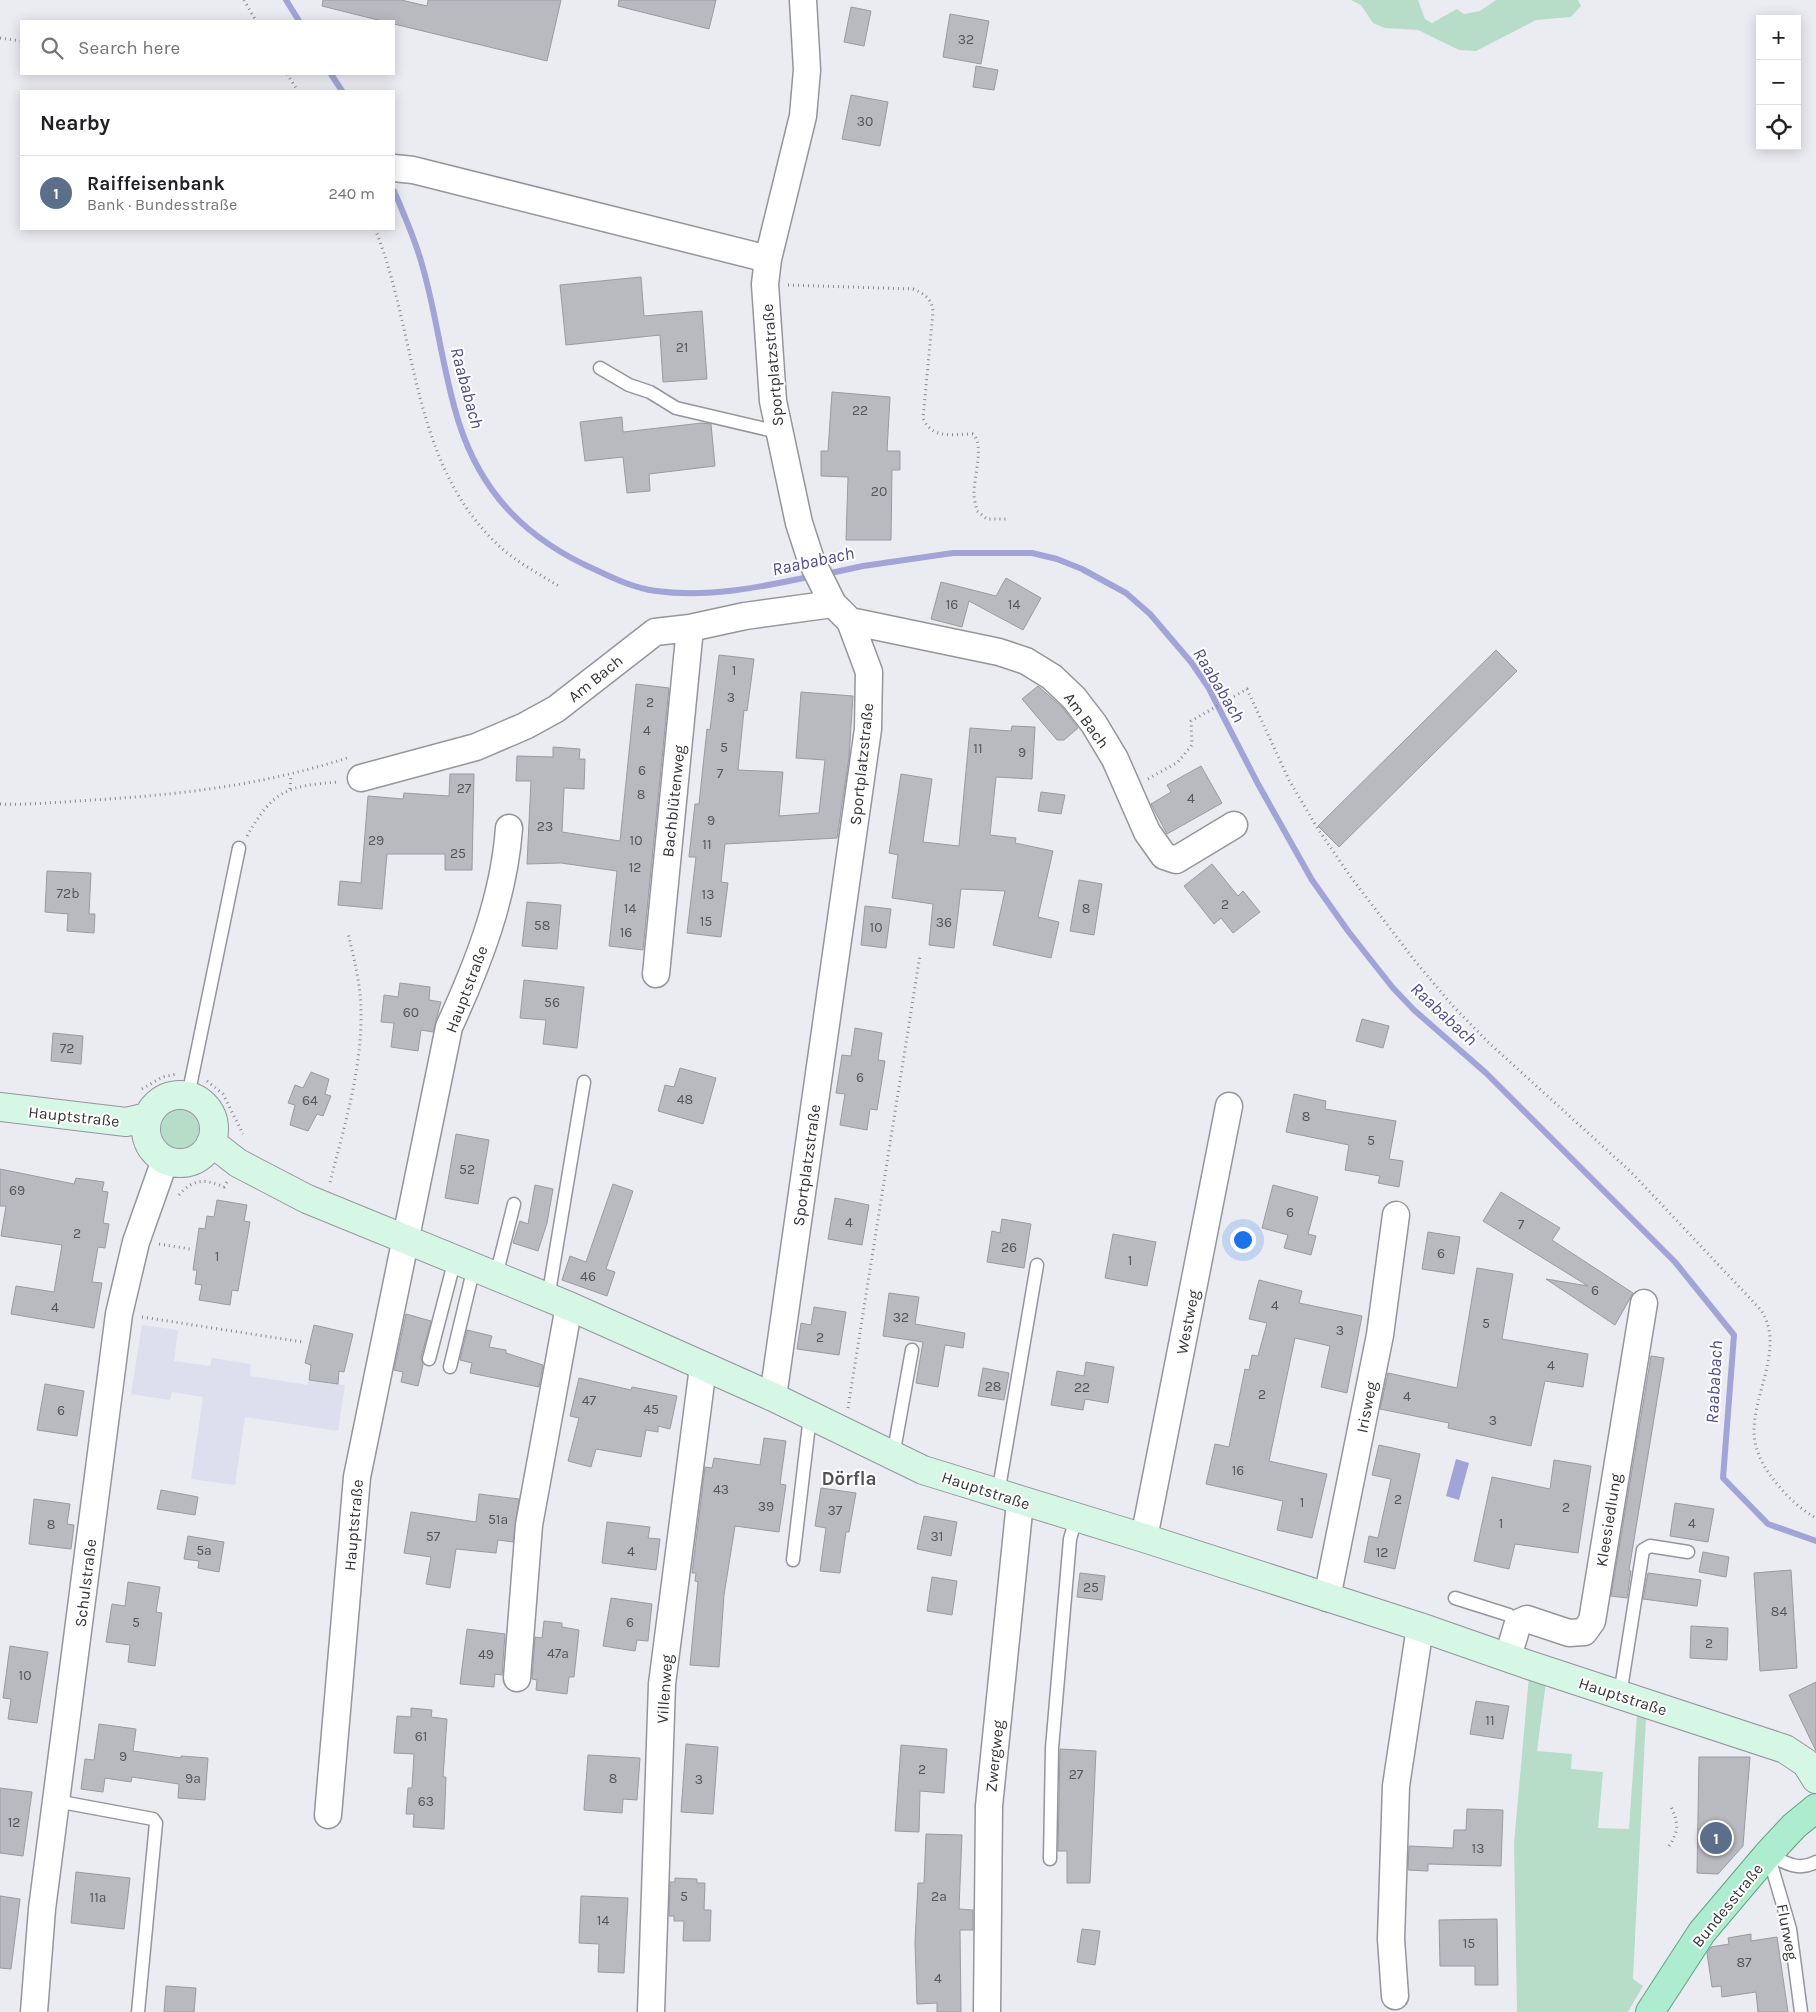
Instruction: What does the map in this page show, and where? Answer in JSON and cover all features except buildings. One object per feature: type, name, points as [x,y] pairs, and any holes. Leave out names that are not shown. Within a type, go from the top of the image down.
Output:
[{"type":"main road","points":[[177,1095],[188,1096],[203,1104],[210,1113],[214,1129],[212,1142],[200,1157],[189,1162],[177,1163],[165,1160],[150,1146],[146,1133],[148,1118],[163,1099],[177,1095]]},
{"type":"main road","name":"Hauptstraße","points":[[0,1108],[126,1122],[148,1118]]},
{"type":"main road","name":"Hauptstraße","points":[[212,1142],[238,1163],[323,1206],[406,1238],[559,1302],[773,1397],[923,1470],[1144,1538],[1420,1627],[1785,1749],[1806,1763],[1816,1780]]},
{"type":"main road","name":"Bundesstraße","points":[[1650,2012],[1702,1932],[1768,1854],[1794,1826],[1816,1808]]},
{"type":"street","name":"Sportplatzstraße","points":[[773,1397],[868,729],[869,672],[811,560],[799,523],[773,402],[767,271],[803,116],[806,70],[803,0]]},
{"type":"street","points":[[403,169],[767,271]]},
{"type":"street","name":"Am Bach","points":[[356,767],[476,746],[525,726],[556,710],[655,632],[690,628],[745,616],[835,604],[999,652],[1026,661],[1045,673],[1074,698],[1094,724],[1115,760],[1147,832],[1164,856],[1176,860],[1234,825]]},
{"type":"street","name":"Bachblütenweg","points":[[656,974],[690,628]]},
{"type":"street","name":"Hauptstraße","points":[[328,1815],[357,1477],[449,1027],[477,965],[507,865],[509,828]]},
{"type":"street","name":"Westweg","points":[[1144,1538],[1229,1106]]},
{"type":"street","name":"Schulstraße","points":[[34,2012],[42,1909],[119,1314],[136,1242],[165,1160]]},
{"type":"street","name":"Irisweg","points":[[1327,1598],[1380,1335],[1396,1214]]},
{"type":"street","points":[[517,1678],[529,1525],[559,1302]]},
{"type":"street","name":"Kleesiedlung","points":[[1518,1623],[1527,1619],[1569,1633],[1584,1632],[1592,1621],[1644,1303]]},
{"type":"street","name":"Villenweg","points":[[651,2012],[662,1684],[703,1367]]},
{"type":"street","name":"Zwergweg","points":[[988,2012],[989,1806],[1009,1498]]},
{"type":"street","points":[[1508,1657],[1518,1623]]},
{"type":"street","points":[[1395,1996],[1391,1940],[1396,1786],[1420,1627]]},
{"type":"lane","points":[[600,368],[629,385],[650,392],[676,408],[778,432]]},
{"type":"lane","points":[[188,1096],[239,848]]},
{"type":"lane","points":[[559,1302],[584,1082]]},
{"type":"lane","points":[[429,1359],[475,1267],[514,1204]]},
{"type":"lane","points":[[1009,1498],[1037,1265]]},
{"type":"lane","points":[[450,1367],[475,1267]]},
{"type":"lane","points":[[893,1456],[912,1350]]},
{"type":"lane","points":[[793,1560],[810,1416]]},
{"type":"lane","points":[[1050,1859],[1052,1748],[1070,1539],[1076,1518]]},
{"type":"lane","points":[[1620,1695],[1642,1550],[1650,1546],[1688,1552]]},
{"type":"lane","points":[[1455,1598],[1509,1614],[1518,1623]]},
{"type":"lane","points":[[56,1801],[153,1819],[156,1823],[138,2012]]},
{"type":"lane","points":[[1768,1854],[1792,1866],[1809,1866],[1816,1862]]},
{"type":"lane","name":"Flurweg","points":[[1768,1854],[1790,1929],[1801,2012]]},
{"type":"path","points":[[244,0],[255,20]]},
{"type":"path","points":[[0,38],[20,41]]},
{"type":"path","points":[[288,75],[297,90]]},
{"type":"path","points":[[375,230],[394,284],[417,391],[448,477],[480,526],[495,543],[560,586]]},
{"type":"path","points":[[767,271],[913,289],[928,297],[932,304],[933,312],[923,418],[927,427],[932,432],[939,434],[973,434],[977,438],[979,446],[974,495],[977,511],[987,519],[1008,519]]},
{"type":"path","points":[[1128,791],[1178,762],[1192,745],[1191,721],[1247,689],[1289,780],[1318,829],[1350,876],[1415,961],[1452,1005],[1631,1172],[1761,1310],[1770,1327],[1770,1340],[1767,1367],[1757,1410],[1754,1431],[1755,1443],[1767,1472],[1780,1489],[1816,1518]]},
{"type":"path","points":[[0,804],[140,797],[231,786],[291,775],[356,767]]},
{"type":"path","points":[[239,848],[259,814],[270,802],[290,790],[356,767]]},
{"type":"path","points":[[290,790],[291,775]]},
{"type":"path","points":[[323,1206],[342,1133],[360,1042],[360,993],[348,933]]},
{"type":"path","points":[[844,1433],[920,954]]},
{"type":"path","points":[[151,1244],[190,1249]]},
{"type":"path","points":[[119,1314],[303,1342]]},
{"type":"path","points":[[1669,1846],[1676,1835],[1678,1821],[1670,1805]]},
{"type":"shaded area","points":[[142,1325],[178,1330],[174,1361],[210,1366],[212,1358],[251,1364],[250,1376],[308,1385],[309,1380],[345,1385],[338,1431],[245,1417],[235,1485],[191,1479],[203,1397],[172,1392],[170,1400],[131,1394]]},
{"type":"green space","points":[[1351,0],[1418,0],[1425,19],[1432,23],[1457,9],[1464,14],[1480,11],[1496,0],[1578,0],[1581,6],[1571,17],[1536,20],[1476,51],[1459,50],[1418,30],[1385,28],[1373,23],[1361,5]]},
{"type":"green space","points":[[180,1110],[194,1115],[199,1129],[194,1143],[180,1148],[166,1143],[161,1129],[166,1115]]},
{"type":"green space","points":[[1529,1676],[1546,1682],[1537,1751],[1572,1754],[1571,1769],[1603,1772],[1598,1828],[1629,1829],[1637,1714],[1646,1717],[1633,1979],[1643,1986],[1628,2012],[1517,2012],[1514,1843]]},
{"type":"water","points":[[1456,1459],[1469,1463],[1459,1500],[1446,1496]]},
{"type":"waterway","name":"Raababach","points":[[286,0],[298,20]]},
{"type":"waterway","name":"Raababach","points":[[332,75],[341,90]]},
{"type":"waterway","name":"Raababach","points":[[395,193],[412,234],[427,281],[453,403],[469,449],[495,493],[529,529],[572,558],[618,580],[648,590],[676,593],[716,592],[813,576]]},
{"type":"waterway","name":"Raababach","points":[[826,574],[863,566],[953,553],[1032,553],[1057,559],[1082,569],[1126,593],[1150,614],[1191,662],[1208,687],[1258,784],[1312,880],[1348,931],[1393,988],[1414,1010],[1486,1073],[1675,1262],[1734,1335],[1723,1478],[1768,1524],[1816,1541]]},
{"type":"place","name":"Raiffeisenbank","points":[[1716,1838]]},
{"type":"district","name":"Dörfla","points":[[849,1478]]}]
